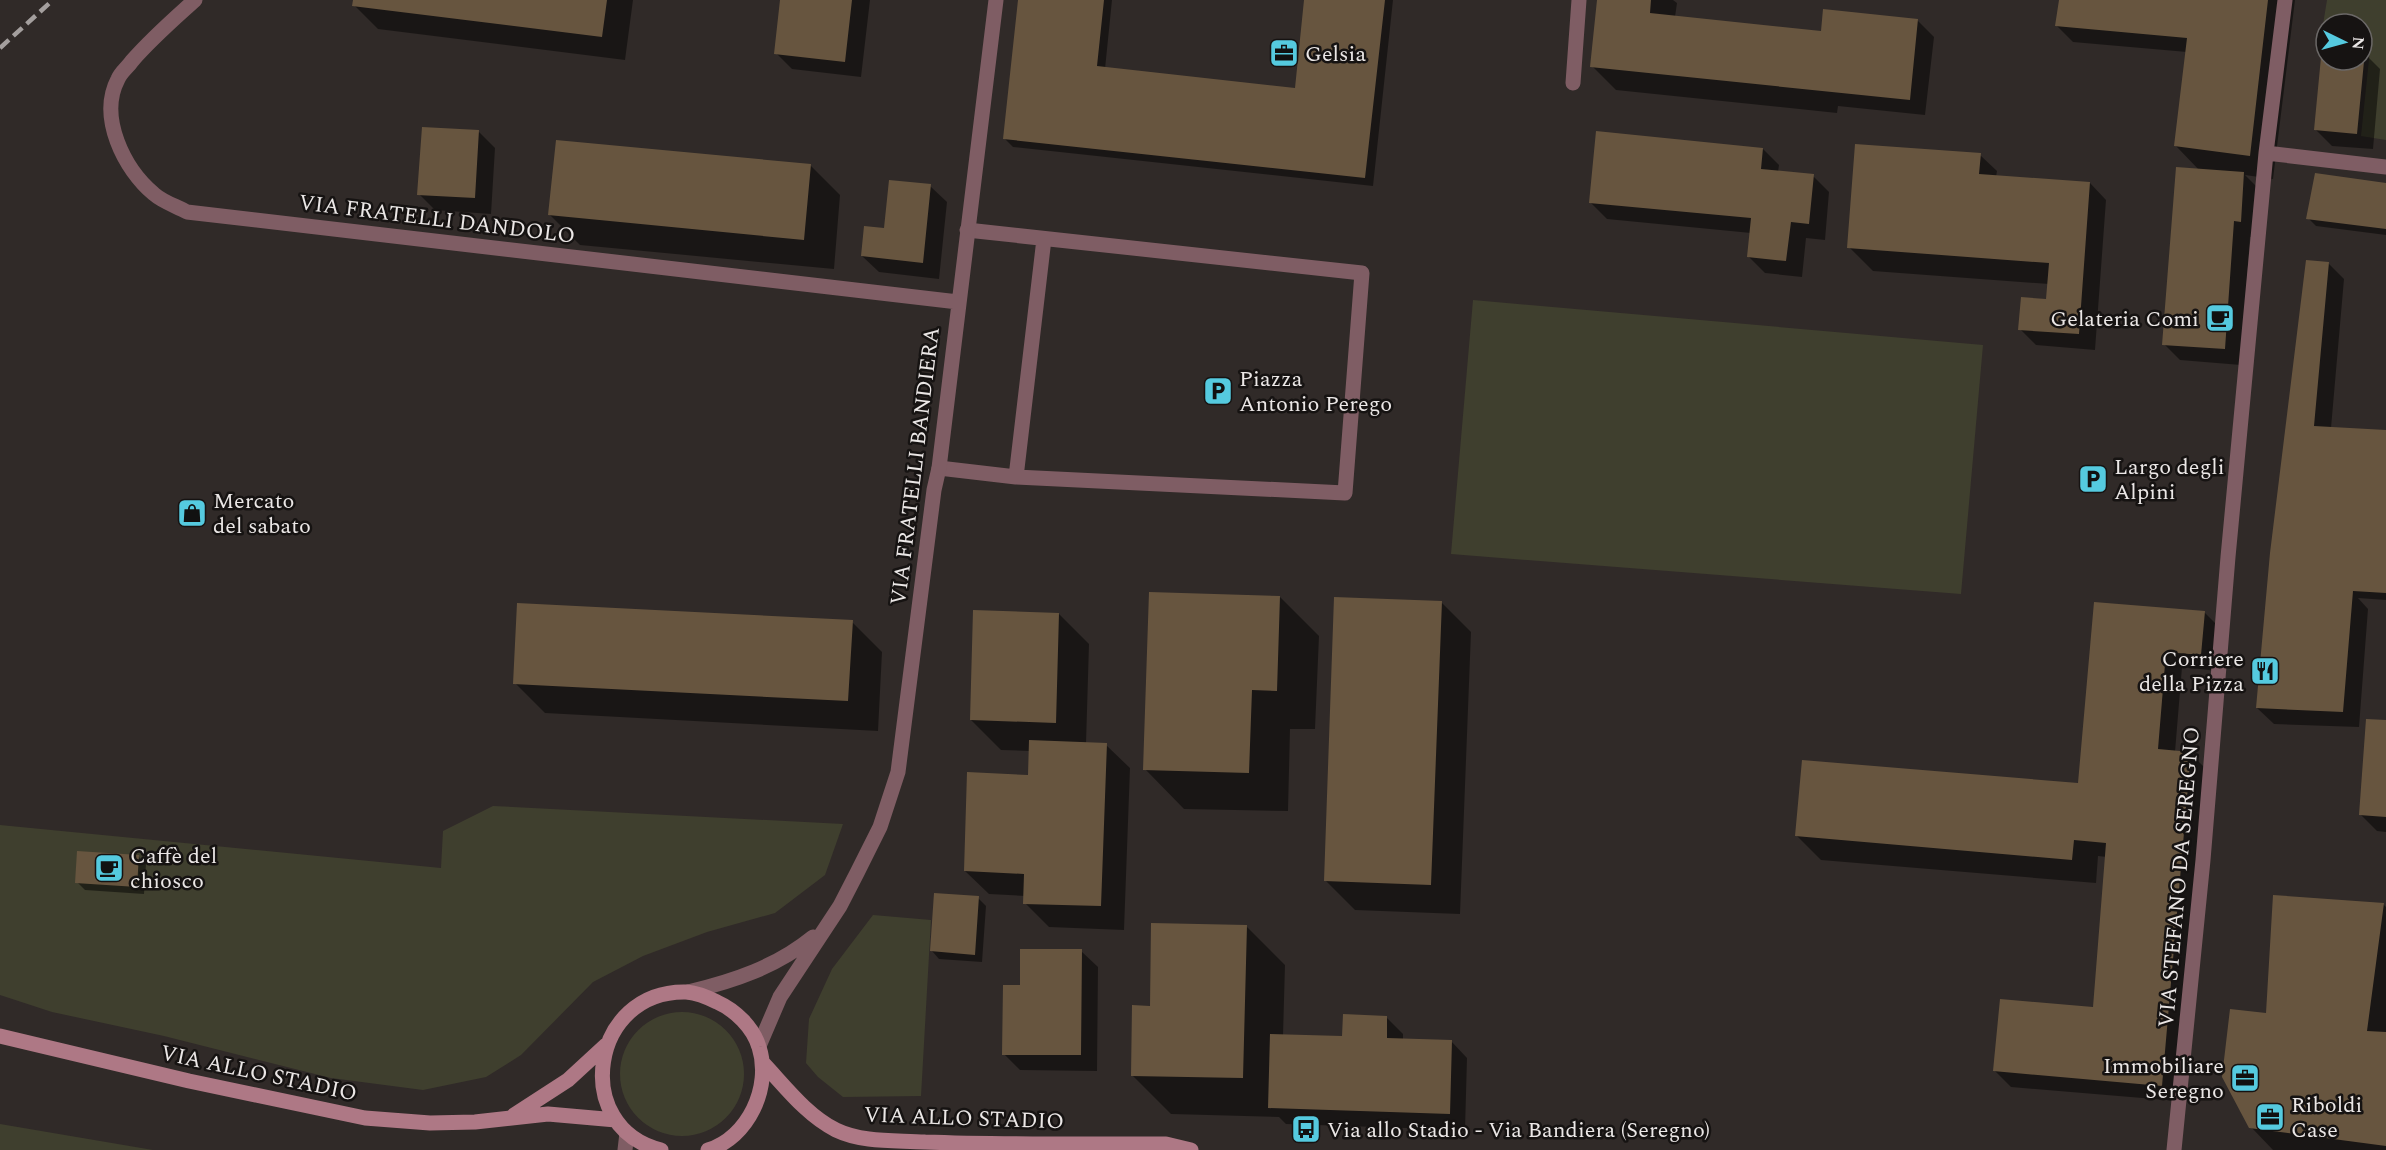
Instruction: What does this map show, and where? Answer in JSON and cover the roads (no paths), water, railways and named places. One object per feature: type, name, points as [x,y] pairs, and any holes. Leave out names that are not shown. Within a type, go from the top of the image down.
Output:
[{"type":"main road","name":"VIA ALLO STADIO","points":[[661,1150],[646,1146],[627,1133],[616,1120],[603,1091],[603,1057],[606,1045],[616,1026],[640,1004],[670,993],[688,992],[702,994],[730,1008],[747,1025],[759,1046],[762,1062],[760,1096],[744,1126],[716,1148],[708,1150]]},
{"type":"main road","name":"VIA ALLO STADIO","points":[[0,1036],[189,1081],[365,1118],[430,1123],[475,1122],[548,1114],[616,1120]]},
{"type":"main road","name":"VIA ALLO STADIO","points":[[512,1117],[568,1080],[606,1045]]},
{"type":"main road","name":"VIA ALLO STADIO","points":[[762,1062],[803,1105],[835,1129],[853,1136],[870,1139],[960,1143],[1166,1144],[1191,1150]]},
{"type":"street","name":"VIA FRATELLI DANDOLO","points":[[195,0],[151,39],[118,78],[112,96],[112,122],[119,146],[130,168],[155,195],[187,212],[958,302]]},
{"type":"street","name":"VIA FRATELLI BANDIERA","points":[[759,1046],[780,997],[840,906],[880,827],[898,772],[934,490],[939,468],[996,0]]},
{"type":"street","points":[[1573,83],[1579,0]]},
{"type":"street","name":"VIA STEFANO DA SEREGNO","points":[[2174,1150],[2203,860],[2228,557],[2266,153],[2285,0]]},
{"type":"street","points":[[2266,153],[2386,167]]},
{"type":"street","points":[[939,468],[1016,477],[1345,493],[1362,273],[967,230]]},
{"type":"street","points":[[1016,477],[1044,239]]},
{"type":"street","name":"VIA FRATELLI BANDIERA","points":[[688,992],[729,982],[790,955],[828,922]]},
{"type":"street","points":[[625,1150],[627,1133]]},
{"type":"railway","points":[[0,48],[53,0]]},
{"type":"place","name":"Gelsia","points":[[1284,53]]},
{"type":"place","name":"Gelateria Comi","points":[[2220,318]]},
{"type":"place","name":"Piazza Antonio Perego","points":[[1218,391]]},
{"type":"place","name":"Largo degli Alpini","points":[[2093,479]]},
{"type":"place","name":"Mercato del sabato","points":[[192,513]]},
{"type":"place","name":"Corriere della Pizza","points":[[2265,671]]},
{"type":"place","name":"Caffè del chiosco","points":[[109,868]]},
{"type":"place","name":"Immobiliare Seregno","points":[[2245,1078]]},
{"type":"place","name":"Riboldi Case","points":[[2270,1117]]},
{"type":"place","name":"Via allo Stadio - Via Bandiera (Seregno)","points":[[1306,1129]]}]
